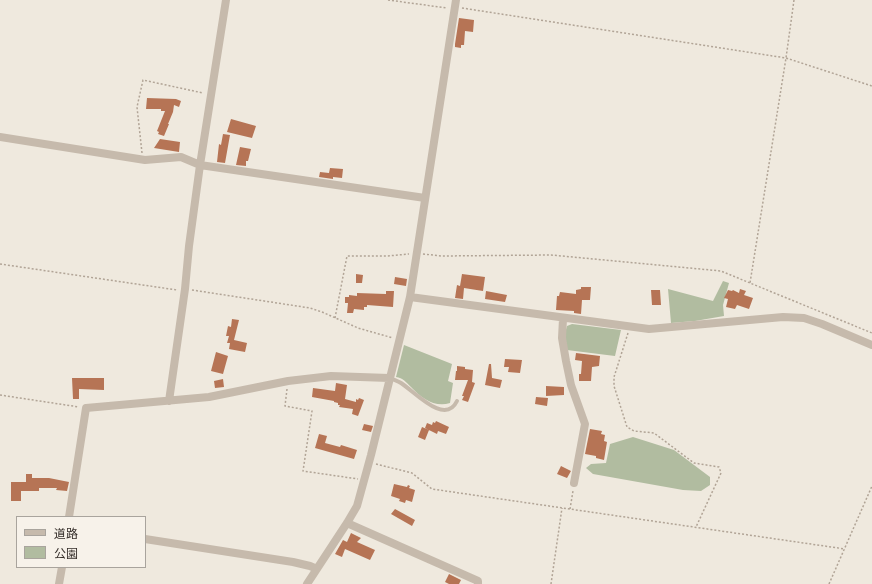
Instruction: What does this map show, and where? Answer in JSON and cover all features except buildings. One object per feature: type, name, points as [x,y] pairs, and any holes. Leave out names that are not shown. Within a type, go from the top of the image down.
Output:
[{"type":"street","points":[[170,401],[200,166],[226,0]]},
{"type":"street","points":[[307,584],[357,506],[364,480],[410,297],[456,3]]},
{"type":"street","points":[[0,137],[143,159],[181,157],[200,166],[425,198]]},
{"type":"street","points":[[410,297],[563,319],[649,329],[760,319],[790,317],[804,318],[872,345]]},
{"type":"street","points":[[563,319],[562,338],[571,385],[585,424],[574,483]]},
{"type":"street","points":[[69,516],[86,408],[209,397],[288,382],[330,376],[389,378]]},
{"type":"street","points":[[347,523],[478,582],[478,584]]},
{"type":"street","points":[[146,539],[293,562],[317,569]]},
{"type":"street","points":[[59,584],[62,568]]},
{"type":"lane","points":[[389,378],[400,382],[436,409],[450,409],[454,407],[457,401]]},
{"type":"path","points":[[388,0],[445,8],[456,3],[786,58],[872,86]]},
{"type":"path","points":[[750,283],[794,0]]},
{"type":"path","points":[[143,159],[137,107],[143,80],[211,95]]},
{"type":"path","points":[[335,318],[347,256],[387,256],[417,253],[442,256],[551,255],[721,271],[872,333]]},
{"type":"path","points":[[0,264],[310,308],[358,328],[399,340]]},
{"type":"path","points":[[630,327],[614,377],[614,386],[627,427],[634,431],[654,433],[694,463],[720,467],[721,473],[696,527]]},
{"type":"path","points":[[288,382],[285,406],[312,411],[303,470],[364,480]]},
{"type":"path","points":[[0,395],[86,408]]},
{"type":"path","points":[[368,463],[412,473],[432,489],[845,549]]},
{"type":"path","points":[[570,509],[574,483]]},
{"type":"path","points":[[829,584],[872,486]]},
{"type":"path","points":[[551,584],[562,508]]},
{"type":"green space","points":[[723,281],[729,283],[723,305],[724,316],[671,323],[668,289],[713,301]]},
{"type":"green space","points":[[572,324],[621,330],[615,356],[567,350],[565,333],[567,326]]},
{"type":"green space","points":[[404,345],[452,364],[448,381],[453,383],[450,403],[439,404],[429,401],[419,395],[404,380],[396,377]]},
{"type":"green space","points":[[633,437],[674,450],[710,477],[710,485],[701,491],[683,490],[593,474],[586,468],[591,464],[606,463],[610,444]]}]
